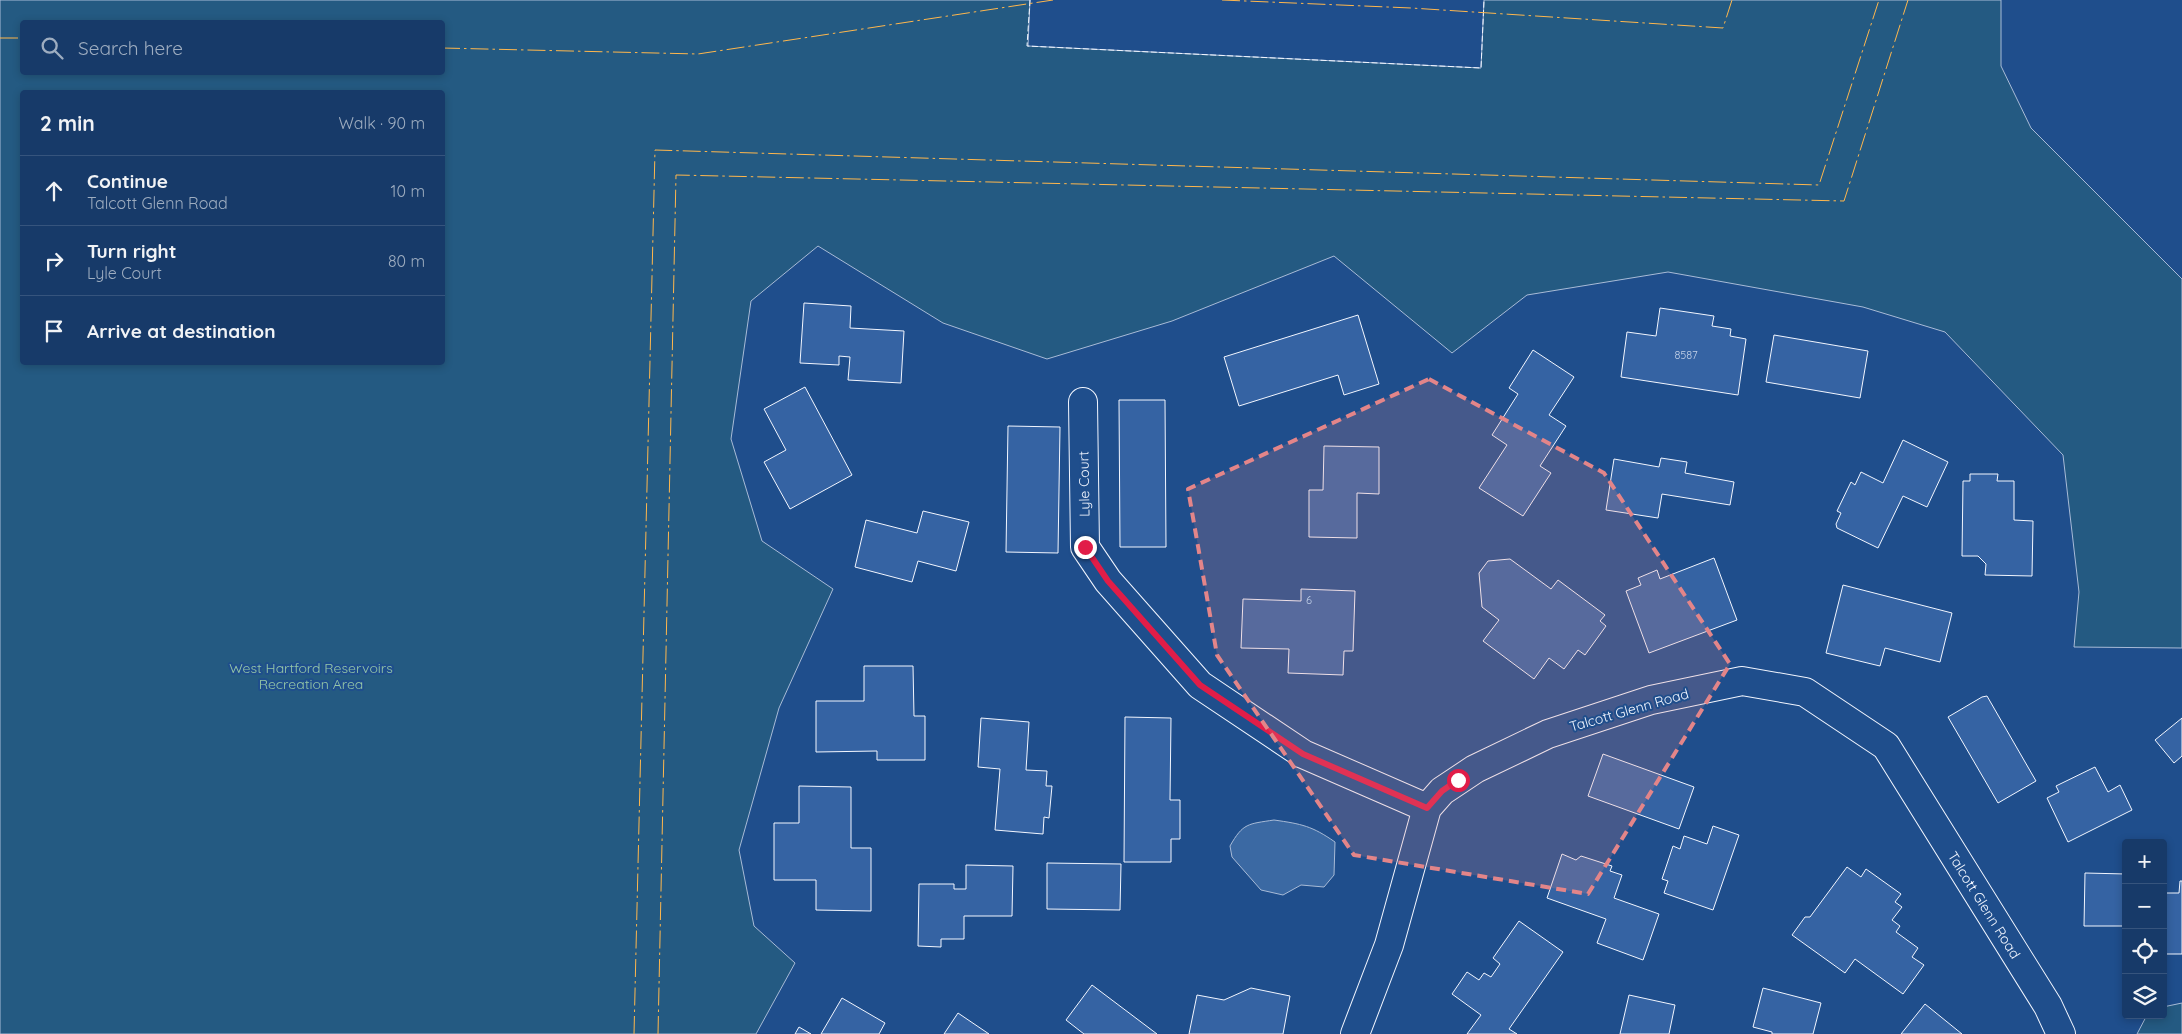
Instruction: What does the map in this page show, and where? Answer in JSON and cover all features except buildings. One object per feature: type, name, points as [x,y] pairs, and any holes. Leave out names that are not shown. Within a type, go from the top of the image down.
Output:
[{"type":"street","name":"Lyle Court","points":[[1083,402],[1085,547],[1108,581],[1200,685],[1303,754],[1427,808]]},
{"type":"street","name":"Talcott Glenn Road","points":[[1355,1034],[1389,945],[1427,808],[1442,791],[1475,768],[1548,734],[1651,700],[1742,681],[1806,692],[1886,746],[2048,1006],[2060,1034]]},
{"type":"highlighted area","points":[[1429,379],[1604,473],[1730,664],[1588,894],[1354,855],[1217,655],[1188,489]]},
{"type":"green space","name":"West Hartford Reservoirs Recreation Area","points":[[0,0],[1030,0],[1028,46],[1481,68],[1484,0],[2001,0],[2001,66],[2031,128],[2182,279],[2182,648],[2074,647],[2079,592],[2063,455],[1945,332],[1863,307],[1668,272],[1527,295],[1452,353],[1334,256],[1172,321],[1047,359],[943,323],[818,246],[751,301],[731,439],[762,541],[833,589],[779,708],[739,850],[754,926],[795,963],[756,1034],[0,1034]]},
{"type":"green space","points":[[2182,1003],[2182,1034],[2137,1034],[2145,1019],[2167,1019],[2167,1006]]},
{"type":"shaded area","points":[[1274,820],[1306,826],[1320,832],[1335,842],[1334,875],[1324,887],[1301,885],[1283,895],[1261,890],[1232,857],[1230,846],[1243,829],[1252,824]]},
{"type":"fence","points":[[1030,0],[1027,46],[1481,68],[1484,0]]},
{"type":"power","points":[[445,48],[698,54],[1053,0]]},
{"type":"power","points":[[1222,0],[1411,8],[1723,28],[1732,0]]},
{"type":"power","points":[[634,1034],[655,150],[1819,185],[1879,0]]},
{"type":"power","points":[[658,1034],[676,175],[1844,201],[1908,0]]},
{"type":"power","points":[[0,38],[20,38]]},
{"type":"route","points":[[1085,547],[1108,581],[1200,685],[1303,754],[1427,808],[1442,791],[1458,780]]}]
